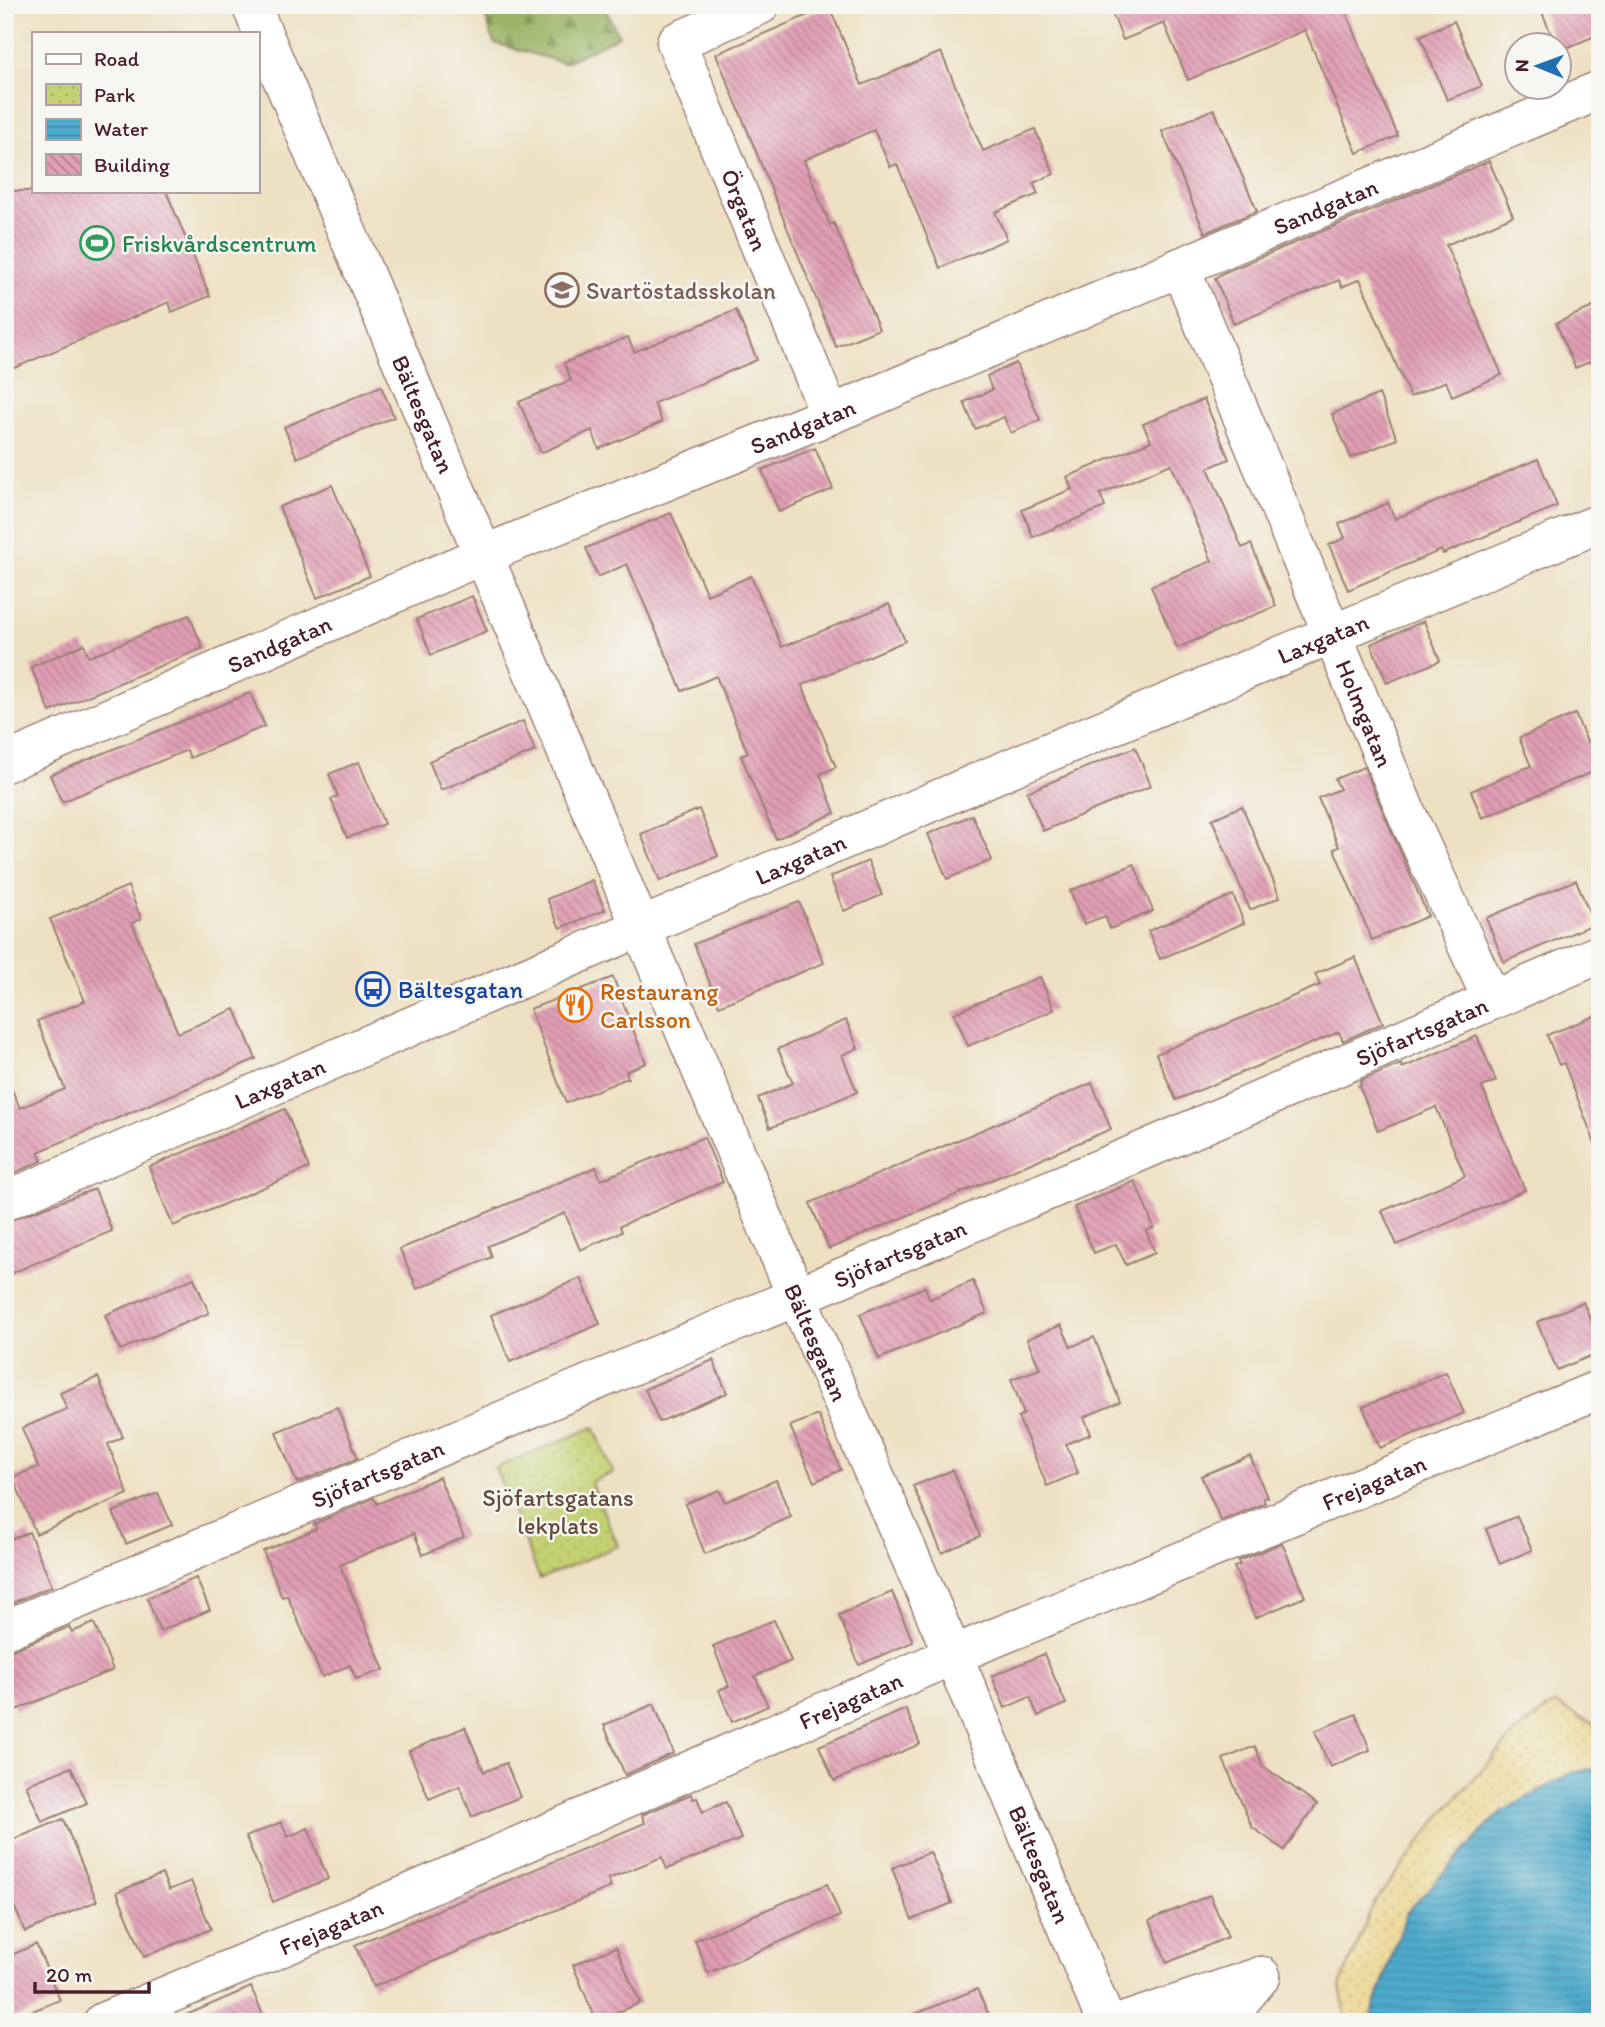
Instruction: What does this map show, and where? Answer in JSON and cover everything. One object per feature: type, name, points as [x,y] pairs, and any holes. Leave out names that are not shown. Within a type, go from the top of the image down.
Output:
[{"type":"street","name":"Bältesgatan","points":[[251,5],[797,1297],[953,1655],[1106,2022]]},
{"type":"street","name":"Örgatan","points":[[760,5],[676,41],[830,415]]},
{"type":"street","name":"Sandgatan","points":[[5,763],[485,554],[830,415],[1600,90]]},
{"type":"street","name":"Holmgatan","points":[[1180,267],[1409,819],[1492,1000]]},
{"type":"street","name":"Laxgatan","points":[[5,1201],[1020,764],[1600,523]]},
{"type":"street","name":"Sjöfartsgatan","points":[[5,1630],[797,1297],[1600,954]]},
{"type":"street","name":"Frejagatan","points":[[103,2022],[406,1895],[953,1655],[1600,1389]]},
{"type":"street","points":[[1123,2022],[1261,1976],[1223,2022]]},
{"type":"green space","points":[[482,5],[603,5],[619,36],[564,63],[494,43]]},
{"type":"green space","name":"Sjöfartsgatans lekplats","points":[[594,1427],[613,1473],[591,1482],[618,1546],[540,1579],[495,1468]]},
{"type":"sand","points":[[1555,1704],[1592,1723],[1600,1731],[1600,1768],[1571,1773],[1407,1912],[1369,2022],[1349,2022],[1340,1986],[1374,1903],[1443,1813],[1517,1731]]},
{"type":"water","points":[[1600,1768],[1600,2022],[1369,2022],[1407,1912],[1501,1812],[1571,1773]]},
{"type":"building","points":[[1109,5],[1363,5],[1346,12],[1398,136],[1357,153],[1305,30],[1188,80],[1164,23],[1123,40]]},
{"type":"building","points":[[1539,5],[1600,5],[1600,34],[1574,45],[1574,32],[1550,32]]},
{"type":"building","points":[[829,6],[862,85],[941,52],[983,151],[1035,129],[1054,174],[1033,183],[1038,194],[995,212],[1007,239],[940,268],[897,164],[890,167],[874,130],[804,160],[830,225],[834,223],[879,329],[836,347],[716,54]]},
{"type":"building","points":[[1454,21],[1482,86],[1447,100],[1420,36]]},
{"type":"building","points":[[1214,109],[1257,211],[1205,233],[1162,131]]},
{"type":"building","points":[[1489,161],[1513,216],[1446,245],[1502,375],[1452,396],[1446,381],[1410,397],[1360,279],[1342,287],[1339,280],[1234,324],[1215,278]]},
{"type":"building","name":"Friskvårdscentrum","points":[[5,191],[166,192],[210,296],[172,312],[169,302],[5,372]]},
{"type":"building","points":[[1600,304],[1600,358],[1575,368],[1556,323]]},
{"type":"building","points":[[736,310],[757,360],[654,403],[662,422],[599,449],[592,430],[541,453],[519,402],[571,380],[564,363],[628,337],[634,352]]},
{"type":"building","points":[[1016,363],[1040,420],[1011,433],[1004,417],[975,429],[964,402],[992,390],[987,376]]},
{"type":"building","points":[[381,386],[394,417],[297,458],[284,427]]},
{"type":"building","points":[[1379,394],[1397,439],[1351,458],[1332,414]]},
{"type":"building","points":[[1204,399],[1229,459],[1208,468],[1242,548],[1251,544],[1276,606],[1177,648],[1151,586],[1212,561],[1171,464],[1100,494],[1105,507],[1033,537],[1022,510],[1072,489],[1067,477],[1151,441],[1143,424]]},
{"type":"building","points":[[815,448],[833,489],[779,512],[762,470]]},
{"type":"building","points":[[1538,459],[1557,506],[1443,554],[1441,550],[1348,590],[1329,545],[1345,538],[1339,524],[1388,503],[1395,519]]},
{"type":"building","points":[[332,485],[370,576],[317,598],[279,507]]},
{"type":"building","points":[[671,513],[707,595],[751,576],[782,647],[889,604],[905,641],[802,685],[836,767],[820,774],[835,813],[776,839],[741,756],[748,753],[716,676],[682,691],[627,564],[598,577],[586,548]]},
{"type":"building","points":[[472,596],[487,631],[431,655],[417,619]]},
{"type":"building","points":[[189,615],[203,648],[50,712],[31,667],[84,644],[89,657]]},
{"type":"building","points":[[1424,621],[1440,661],[1387,683],[1371,644]]},
{"type":"building","points":[[250,693],[265,726],[190,758],[187,750],[62,802],[50,775]]},
{"type":"building","points":[[1575,714],[1587,742],[1600,737],[1600,769],[1482,818],[1471,791],[1531,766],[1519,738]]},
{"type":"building","points":[[523,721],[535,751],[441,790],[429,761]]},
{"type":"building","points":[[1135,747],[1151,786],[1043,831],[1027,792]]},
{"type":"building","points":[[359,762],[384,824],[347,838],[331,799],[338,796],[329,774]]},
{"type":"building","points":[[1364,767],[1428,916],[1372,940],[1334,849],[1339,847],[1318,798],[1340,789],[1335,779]]},
{"type":"building","points":[[1242,806],[1280,897],[1250,910],[1212,819]]},
{"type":"building","points":[[699,809],[718,856],[660,881],[641,834]]},
{"type":"building","points":[[972,815],[992,860],[947,879],[928,834]]},
{"type":"building","points":[[868,861],[882,895],[844,911],[830,877]]},
{"type":"building","points":[[1134,864],[1153,911],[1110,929],[1105,916],[1084,924],[1070,891]]},
{"type":"building","points":[[592,880],[605,910],[560,928],[547,899]]},
{"type":"building","points":[[1576,880],[1594,924],[1504,962],[1486,918]]},
{"type":"building","points":[[128,886],[141,919],[132,923],[178,1033],[235,1009],[256,1059],[38,1152],[42,1161],[5,1177],[5,1074],[20,1108],[65,1089],[37,1021],[85,1001],[50,919]]},
{"type":"building","points":[[1233,895],[1244,923],[1160,959],[1148,931]]},
{"type":"building","points":[[799,902],[824,963],[719,1006],[694,944]]},
{"type":"building","points":[[1355,957],[1383,1023],[1343,1041],[1339,1032],[1176,1100],[1156,1054],[1320,985],[1315,974]]},
{"type":"building","points":[[613,977],[646,1063],[626,1071],[628,1078],[566,1103],[530,1009]]},
{"type":"building","points":[[1040,977],[1054,1010],[968,1046],[954,1013]]},
{"type":"building","points":[[1600,1014],[1600,1149],[1597,1149],[1564,1063],[1559,1065],[1547,1035]]},
{"type":"building","points":[[846,1020],[858,1048],[842,1055],[857,1092],[770,1128],[758,1098],[793,1083],[778,1049]]},
{"type":"building","points":[[1477,1036],[1496,1081],[1482,1087],[1525,1190],[1397,1245],[1382,1211],[1465,1176],[1436,1107],[1378,1131],[1359,1086],[1360,1081],[1401,1064],[1402,1068]]},
{"type":"building","points":[[1092,1083],[1111,1129],[829,1249],[810,1203]]},
{"type":"building","points":[[285,1109],[309,1168],[173,1226],[149,1167]]},
{"type":"building","points":[[704,1137],[723,1182],[620,1226],[622,1232],[580,1250],[565,1213],[488,1246],[492,1257],[417,1289],[400,1249],[596,1167],[601,1180]]},
{"type":"building","points":[[1135,1181],[1154,1228],[1146,1231],[1155,1253],[1126,1265],[1116,1244],[1094,1253],[1074,1207]]},
{"type":"building","points":[[95,1189],[112,1231],[5,1276],[5,1222]]},
{"type":"building","points":[[194,1278],[209,1313],[120,1350],[105,1315]]},
{"type":"building","points":[[581,1278],[600,1324],[510,1362],[491,1315]]},
{"type":"building","points":[[973,1281],[987,1313],[879,1359],[860,1314],[925,1287],[930,1299]]},
{"type":"building","points":[[1583,1302],[1600,1341],[1600,1352],[1557,1370],[1537,1322]]},
{"type":"building","points":[[1061,1325],[1071,1347],[1094,1337],[1120,1402],[1084,1417],[1091,1434],[1066,1444],[1078,1473],[1047,1486],[1018,1417],[1024,1414],[1011,1379],[1040,1369],[1027,1339]]},
{"type":"building","points":[[713,1360],[727,1393],[659,1422],[645,1389]]},
{"type":"building","points":[[1446,1372],[1464,1413],[1380,1448],[1363,1407]]},
{"type":"building","points":[[98,1377],[123,1437],[108,1444],[128,1494],[36,1534],[13,1477],[38,1467],[22,1428],[67,1409],[60,1393]]},
{"type":"building","points":[[337,1407],[358,1458],[297,1483],[276,1432]]},
{"type":"building","points":[[818,1415],[841,1470],[814,1482],[790,1426]]},
{"type":"building","points":[[1250,1456],[1267,1497],[1263,1498],[1265,1503],[1221,1521],[1201,1476]]},
{"type":"building","points":[[953,1470],[980,1536],[942,1553],[913,1486]]},
{"type":"building","points":[[439,1477],[464,1537],[423,1555],[414,1533],[340,1565],[384,1670],[356,1679],[350,1665],[322,1677],[287,1595],[282,1597],[263,1551],[316,1529],[314,1524],[374,1498],[377,1504]]},
{"type":"building","points":[[776,1480],[791,1517],[705,1554],[685,1504],[719,1490],[725,1502]]},
{"type":"building","points":[[158,1493],[172,1525],[126,1544],[113,1512]]},
{"type":"building","points":[[1517,1516],[1532,1550],[1500,1564],[1486,1529]]},
{"type":"building","points":[[29,1532],[52,1586],[5,1606],[5,1542]]},
{"type":"building","points":[[1282,1543],[1305,1597],[1255,1618],[1234,1567],[1240,1565],[1238,1561]]},
{"type":"building","points":[[196,1578],[210,1610],[160,1631],[147,1598]]},
{"type":"building","points":[[892,1592],[913,1642],[859,1665],[839,1615]]},
{"type":"building","points":[[774,1620],[791,1661],[755,1676],[768,1706],[732,1722],[719,1690],[729,1686],[713,1646]]},
{"type":"building","points":[[94,1623],[113,1670],[16,1710],[5,1686],[5,1651],[69,1627],[72,1632]]},
{"type":"building","points":[[1044,1654],[1066,1704],[1038,1716],[1030,1697],[1005,1708],[992,1676]]},
{"type":"building","points":[[654,1704],[674,1753],[625,1775],[604,1725]]},
{"type":"building","points":[[906,1709],[920,1744],[834,1781],[819,1746]]},
{"type":"building","points":[[1356,1714],[1370,1750],[1330,1767],[1315,1731]]},
{"type":"building","points":[[465,1727],[484,1772],[506,1763],[520,1797],[472,1817],[460,1786],[429,1799],[409,1751]]},
{"type":"building","points":[[1255,1746],[1263,1766],[1317,1804],[1284,1850],[1252,1827],[1223,1759]]},
{"type":"building","points":[[71,1767],[87,1803],[42,1822],[26,1785]]},
{"type":"building","points":[[691,1794],[693,1799],[697,1798],[703,1812],[726,1802],[741,1839],[667,1869],[662,1857],[608,1879],[611,1887],[373,1987],[355,1945],[645,1823],[642,1815]]},
{"type":"building","points":[[63,1819],[97,1901],[25,1932],[5,1884],[5,1843]]},
{"type":"building","points":[[281,1822],[288,1837],[308,1828],[328,1879],[273,1902],[246,1837]]},
{"type":"building","points":[[930,1852],[952,1903],[912,1920],[892,1868]]},
{"type":"building","points":[[162,1874],[169,1890],[191,1881],[211,1929],[144,1957],[117,1892]]},
{"type":"building","points":[[827,1884],[840,1916],[708,1973],[695,1940]]},
{"type":"building","points":[[1210,1895],[1228,1937],[1167,1963],[1150,1920]]},
{"type":"building","points":[[36,1944],[60,2000],[5,2022],[5,1958]]},
{"type":"building","points":[[616,1947],[640,2003],[596,2021],[573,1965]]},
{"type":"building","points":[[251,1987],[266,2022],[170,2022]]},
{"type":"building","points":[[977,1989],[992,2022],[898,2022],[898,2021]]},
{"type":"place","name":"Friskvårdscentrum","points":[[97,243]]},
{"type":"place","name":"Svartöstadsskolan","points":[[562,290]]},
{"type":"place","name":"Bältesgatan","points":[[373,989]]},
{"type":"place","name":"Restaurang Carlsson","points":[[575,1005]]}]
